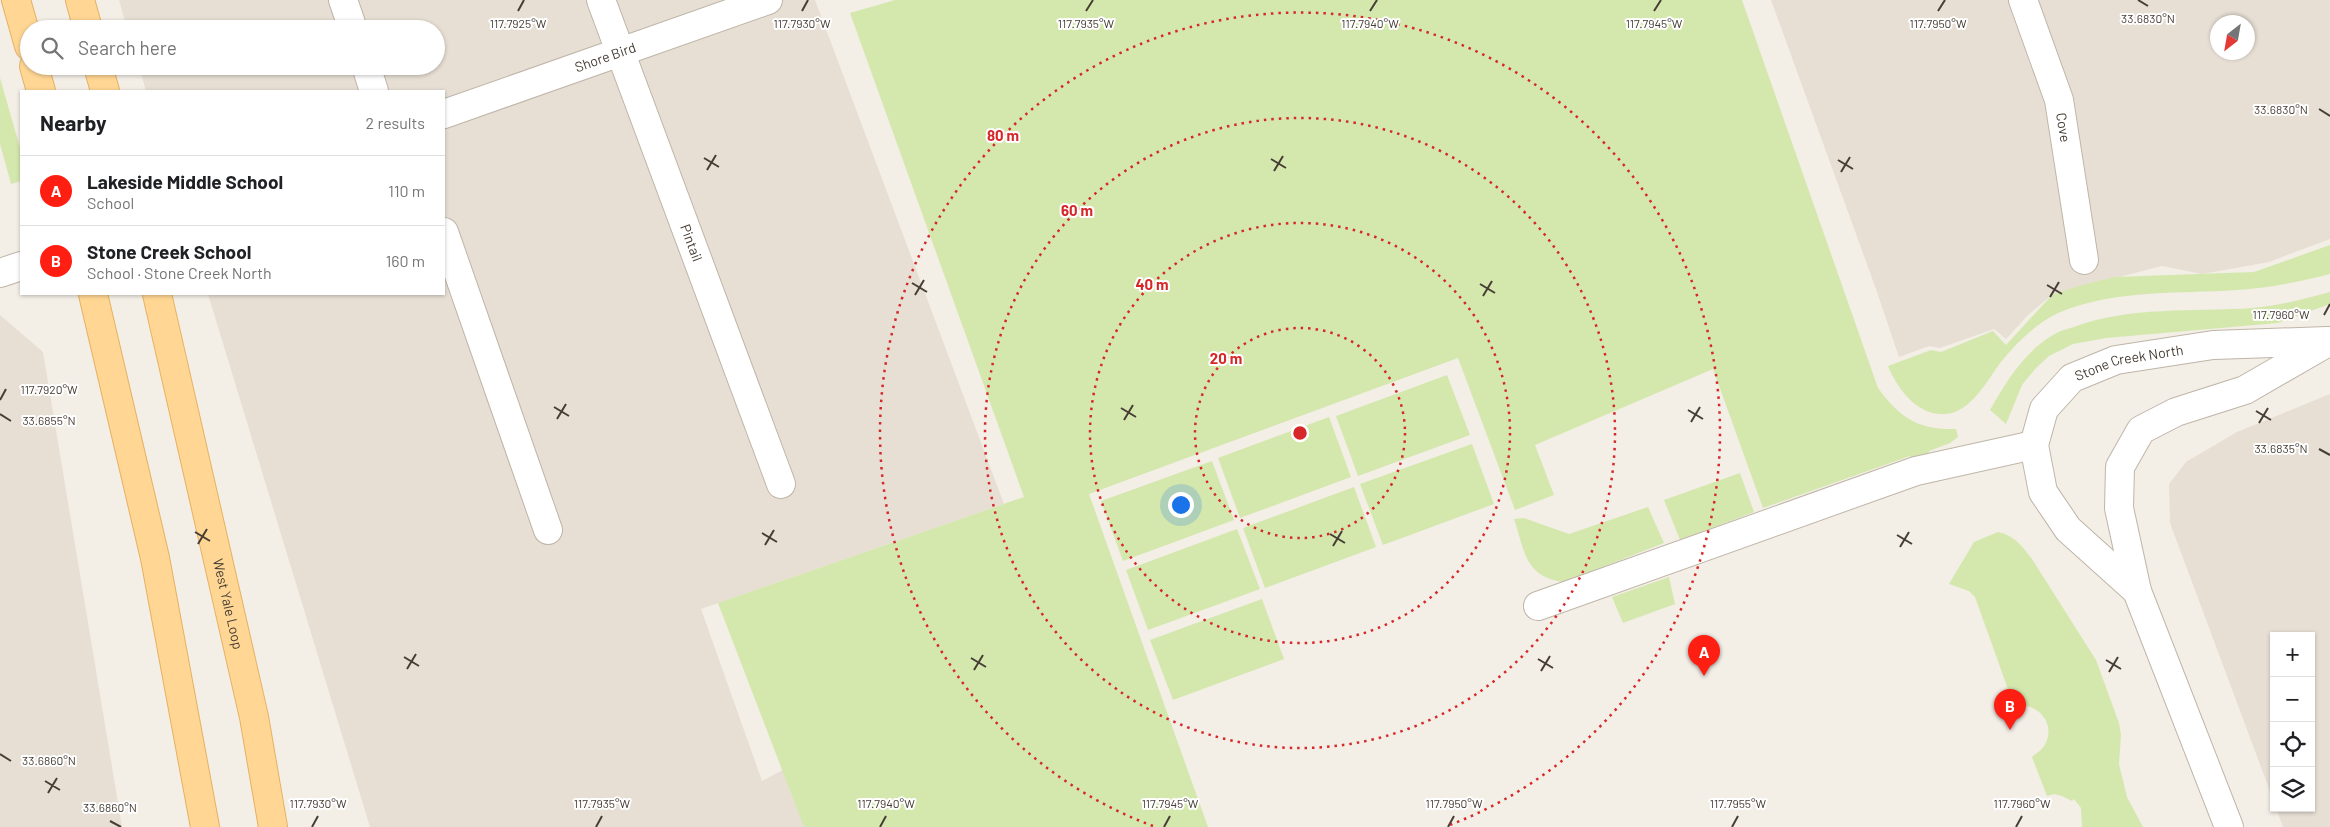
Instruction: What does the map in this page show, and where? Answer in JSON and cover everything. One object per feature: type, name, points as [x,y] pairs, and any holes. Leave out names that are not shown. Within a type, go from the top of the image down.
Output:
[{"type":"main road","points":[[16,0],[22,20]]},
{"type":"main road","points":[[80,0],[86,20]]},
{"type":"main road","points":[[37,75],[41,90]]},
{"type":"main road","points":[[101,75],[105,90]]},
{"type":"main road","points":[[93,295],[155,558],[205,827]]},
{"type":"main road","name":"West Yale Loop","points":[[157,295],[254,717],[273,827]]},
{"type":"street","points":[[343,0],[350,20]]},
{"type":"street","name":"Pintail","points":[[602,0],[781,484]]},
{"type":"street","name":"Shore Bird","points":[[445,114],[768,0]]},
{"type":"street","name":"Cove","points":[[2023,0],[2059,100],[2084,260]]},
{"type":"street","points":[[369,75],[374,90]]},
{"type":"street","points":[[445,235],[548,530]]},
{"type":"street","points":[[0,274],[20,266]]},
{"type":"street","name":"Stone Creek North","points":[[2137,591],[2068,529],[2043,492],[2034,444],[2044,409],[2072,378],[2116,360],[2213,345],[2330,341]]},
{"type":"street","name":"Stone Creek North","points":[[2229,827],[2137,591],[2119,508],[2120,467],[2142,430],[2176,412],[2245,390],[2330,341]]},
{"type":"street","points":[[1538,606],[1916,470],[2034,444]]},
{"type":"shaded area","points":[[119,0],[815,0],[1004,504],[701,609],[762,781],[798,762],[820,827],[370,827],[208,295],[445,295],[445,90],[146,90],[142,75],[445,75],[445,20],[125,20]]},
{"type":"shaded area","points":[[1771,0],[2330,0],[2330,239],[2269,262],[2202,274],[2162,266],[2053,294],[2028,315],[2006,339],[1994,329],[1940,348],[1929,346],[1899,357]]},
{"type":"shaded area","points":[[0,315],[43,352],[122,827],[0,827]]},
{"type":"shaded area","points":[[2330,394],[2330,827],[2283,827],[2277,812],[2315,812],[2315,632],[2270,632],[2270,791],[2170,523],[2169,484],[2186,462],[2237,432]]},
{"type":"green space","points":[[895,0],[1742,0],[1878,388],[1894,407],[1911,420],[1931,427],[1956,429],[1958,437],[1950,443],[1929,451],[1928,456],[1913,462],[1910,456],[1763,508],[1713,369],[1535,445],[1554,495],[1515,510],[1458,358],[1089,494],[1208,827],[804,827],[718,603],[1024,497],[850,13]]},
{"type":"green space","points":[[0,78],[20,148],[20,181],[11,184],[0,144]]},
{"type":"green space","points":[[2330,245],[2330,274],[2318,277],[2249,289],[2124,296],[2080,305],[2058,313],[2042,322],[2020,341],[2001,362],[1971,402],[1954,412],[1945,414],[1935,413],[1917,405],[1909,399],[1897,383],[1888,366],[1931,350],[1941,352],[1993,331],[2006,345],[2053,294],[2086,284],[2115,277],[2254,272]]},
{"type":"green space","points":[[2330,292],[2330,304],[2278,323],[2106,338],[2073,344],[2049,356],[2035,369],[2022,385],[2006,424],[1990,410],[2009,378],[2033,350],[2063,330],[2095,320],[2117,316],[2162,311],[2262,307]]},
{"type":"green space","points":[[1447,375],[1470,435],[1358,476],[1336,416]]},
{"type":"green space","points":[[1329,417],[1351,477],[1240,518],[1218,458]]},
{"type":"green space","points":[[1472,444],[1494,504],[1383,545],[1360,484]]},
{"type":"green space","points":[[1212,461],[1234,520],[1123,561],[1101,501]]},
{"type":"green space","points":[[1740,473],[1754,512],[1680,540],[1664,500]]},
{"type":"green space","points":[[1354,487],[1376,547],[1265,588],[1243,528]]},
{"type":"green space","points":[[1648,507],[1664,543],[1564,582],[1541,575],[1534,569],[1524,552],[1514,519],[1524,518],[1569,534]]},
{"type":"green space","points":[[1237,529],[1260,589],[1148,630],[1126,570]]},
{"type":"green space","points":[[1998,532],[2013,538],[2032,559],[2096,660],[2119,723],[2121,735],[2119,764],[2127,797],[2143,827],[2082,827],[2081,808],[2074,799],[2072,801],[2054,794],[2047,796],[2032,757],[2043,747],[2048,738],[2047,722],[2043,716],[2030,707],[2014,706],[1975,597],[1969,591],[1949,584],[1974,542]]},
{"type":"green space","points":[[1669,577],[1675,604],[1623,623],[1612,597]]},
{"type":"green space","points":[[1262,599],[1284,659],[1173,700],[1150,640]]},
{"type":"place","name":"Lakeside Middle School","points":[[1704,676]]},
{"type":"place","name":"Stone Creek School","points":[[2010,730]]}]
